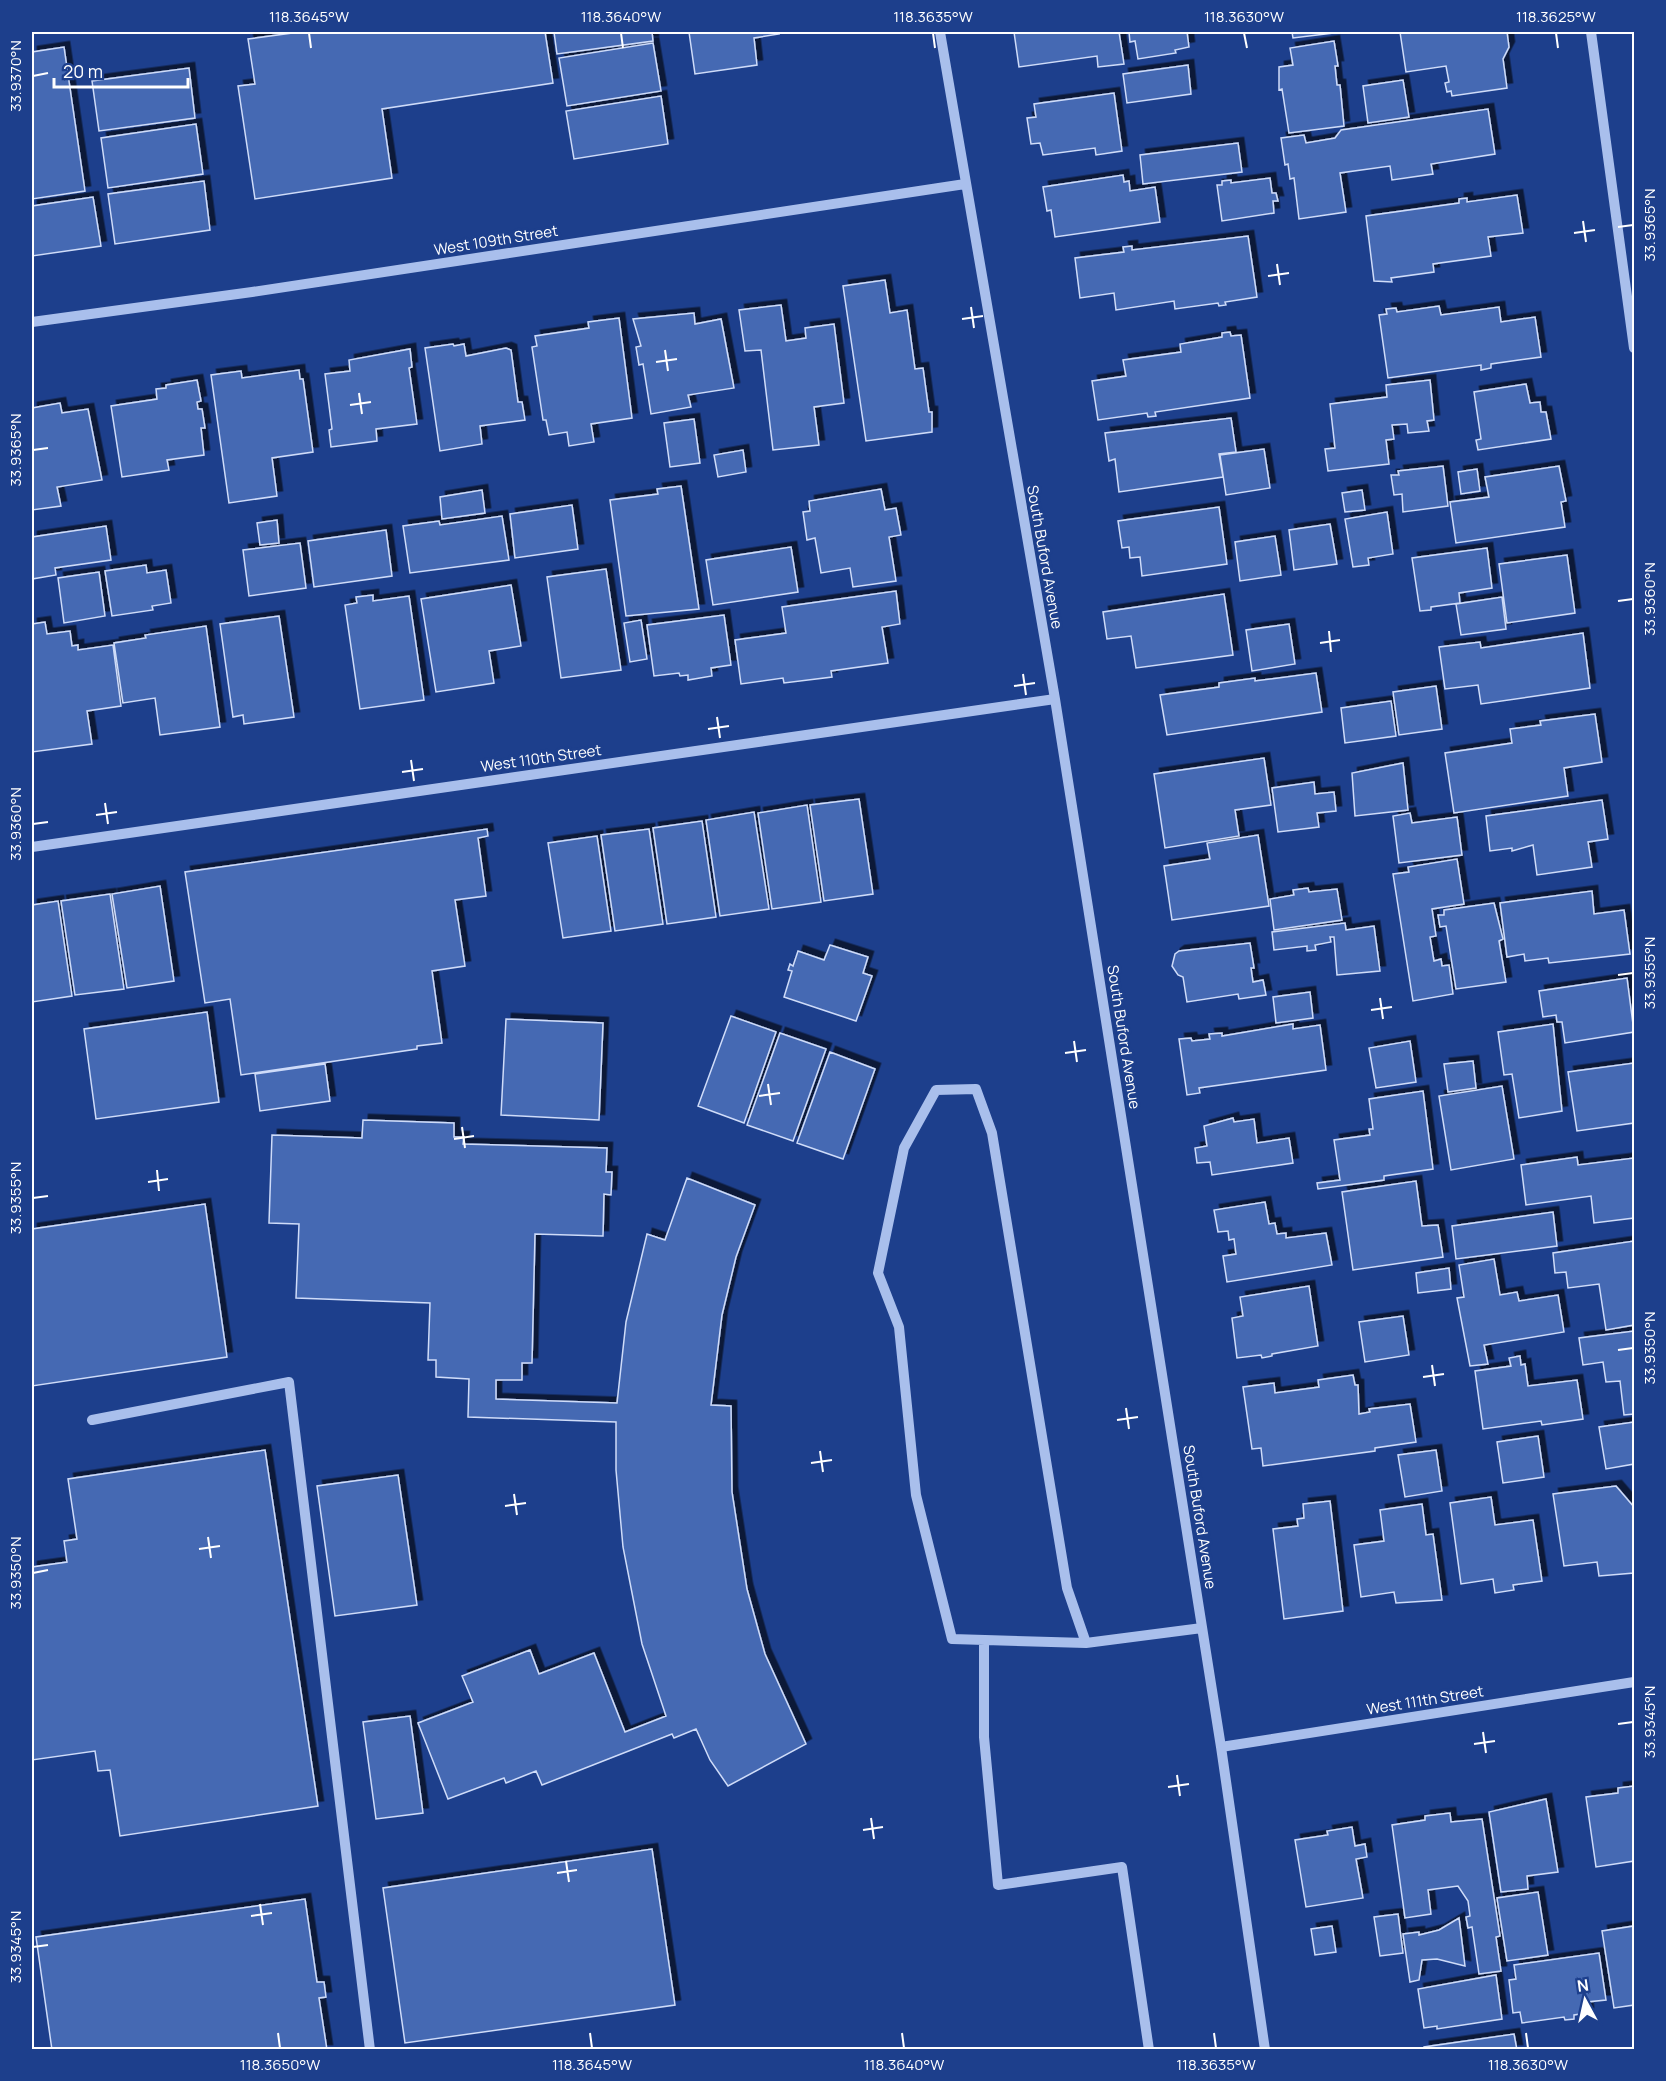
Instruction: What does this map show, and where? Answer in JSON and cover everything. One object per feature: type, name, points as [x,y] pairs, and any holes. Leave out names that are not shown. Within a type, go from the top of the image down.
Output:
[{"type":"street","name":"South Buford Avenue","points":[[940,32],[1055,699],[1221,1747],[1265,2049]]},
{"type":"street","points":[[1591,32],[1635,348]]},
{"type":"street","name":"West 109th Street","points":[[32,322],[252,292],[965,184]]},
{"type":"street","name":"West 110th Street","points":[[32,847],[1055,699]]},
{"type":"street","points":[[1086,1643],[1067,1588],[992,1133],[976,1089],[936,1090],[904,1148],[879,1273],[899,1327],[916,1495],[952,1639],[1086,1643],[1202,1628]]},
{"type":"street","points":[[92,1420],[289,1382],[370,2049]]},
{"type":"street","points":[[984,1640],[984,1737],[998,1885],[1122,1867],[1149,2049]]},
{"type":"street","name":"West 111th Street","points":[[1221,1747],[1635,1682]]},
{"type":"building","points":[[300,32],[545,32],[553,83],[382,109],[392,178],[255,199],[238,86],[255,84],[248,39]]},
{"type":"building","points":[[554,32],[652,32],[653,41],[557,54]]},
{"type":"building","points":[[689,32],[778,32],[779,34],[754,38],[757,65],[695,74]]},
{"type":"building","points":[[1014,32],[1119,32],[1124,64],[1098,67],[1097,56],[1019,67]]},
{"type":"building","points":[[1129,32],[1187,32],[1189,47],[1175,50],[1176,53],[1138,59],[1135,41],[1130,42]]},
{"type":"building","points":[[1292,32],[1342,32],[1293,38]]},
{"type":"building","points":[[1400,32],[1507,32],[1509,47],[1503,59],[1507,88],[1452,96],[1451,91],[1447,92],[1445,83],[1449,82],[1446,66],[1406,72]]},
{"type":"building","points":[[1334,41],[1338,66],[1335,66],[1337,85],[1340,85],[1344,126],[1289,133],[1282,89],[1279,90],[1279,67],[1293,65],[1290,48]]},
{"type":"building","points":[[653,43],[661,91],[567,106],[559,58]]},
{"type":"building","points":[[64,47],[85,191],[32,199],[32,52]]},
{"type":"building","points":[[1188,65],[1191,94],[1127,103],[1123,74]]},
{"type":"building","points":[[189,68],[195,118],[99,131],[92,81]]},
{"type":"building","points":[[1403,80],[1409,117],[1368,123],[1363,86]]},
{"type":"building","points":[[1114,93],[1122,151],[1096,155],[1095,148],[1043,155],[1040,143],[1031,144],[1027,118],[1036,117],[1034,104]]},
{"type":"building","points":[[661,96],[668,144],[574,159],[566,111]]},
{"type":"building","points":[[1488,109],[1495,154],[1431,164],[1433,174],[1392,180],[1390,166],[1340,173],[1346,212],[1299,219],[1294,178],[1290,179],[1288,164],[1285,165],[1281,138],[1304,135],[1306,143],[1335,138],[1341,130]]},
{"type":"building","points":[[196,124],[203,174],[108,188],[101,138]]},
{"type":"building","points":[[1238,143],[1242,172],[1143,184],[1140,155]]},
{"type":"building","points":[[1123,175],[1124,182],[1129,181],[1130,191],[1155,187],[1160,222],[1055,237],[1051,210],[1047,211],[1043,187]]},
{"type":"building","points":[[1270,178],[1272,193],[1276,193],[1278,201],[1273,201],[1274,213],[1222,221],[1217,185],[1222,185],[1222,181],[1231,180],[1231,183]]},
{"type":"building","points":[[204,181],[210,230],[115,244],[108,194]]},
{"type":"building","points":[[1517,195],[1523,233],[1488,237],[1491,256],[1433,264],[1434,272],[1391,278],[1392,282],[1374,281],[1366,216],[1459,203],[1459,199],[1467,198],[1467,202]]},
{"type":"building","points":[[93,197],[101,246],[32,256],[32,206]]},
{"type":"building","points":[[1248,236],[1257,297],[1225,302],[1226,305],[1219,306],[1218,303],[1175,309],[1174,301],[1116,310],[1114,293],[1080,298],[1075,258],[1124,252],[1123,247],[1132,246],[1132,250]]},
{"type":"building","points":[[885,280],[890,313],[907,310],[915,369],[923,368],[929,412],[932,412],[932,432],[866,441],[843,286]]},
{"type":"building","points":[[781,305],[786,341],[806,338],[805,328],[834,324],[844,403],[814,407],[819,445],[773,450],[761,350],[745,351],[739,310]]},
{"type":"building","points":[[1439,306],[1441,315],[1499,307],[1501,322],[1535,317],[1541,357],[1491,364],[1491,368],[1481,370],[1481,365],[1388,378],[1379,315],[1387,314],[1386,309],[1396,308],[1397,312]]},
{"type":"building","points":[[694,313],[695,324],[721,319],[734,388],[688,395],[691,407],[651,414],[643,364],[639,365],[636,347],[641,346],[633,319]]},
{"type":"building","points":[[619,318],[632,418],[591,424],[594,442],[569,446],[567,432],[549,435],[546,420],[543,420],[532,347],[537,346],[535,336],[589,328],[588,322]]},
{"type":"building","points":[[1230,332],[1231,336],[1241,335],[1250,398],[1155,412],[1156,416],[1148,417],[1147,413],[1098,420],[1092,381],[1126,376],[1123,360],[1181,352],[1180,344],[1222,337],[1222,333]]},
{"type":"building","points":[[453,344],[454,346],[464,344],[466,356],[506,348],[511,350],[518,402],[522,402],[525,420],[480,426],[482,444],[440,451],[425,348]]},
{"type":"building","points":[[410,349],[412,367],[409,368],[417,424],[376,429],[377,441],[331,447],[329,430],[332,429],[325,374],[350,371],[349,360]]},
{"type":"building","points":[[299,370],[300,379],[303,379],[313,452],[272,458],[277,496],[229,503],[211,375],[241,371],[242,378]]},
{"type":"building","points":[[197,380],[201,401],[197,402],[198,409],[202,409],[205,428],[201,428],[204,455],[167,460],[169,470],[122,477],[111,406],[157,399],[156,389]]},
{"type":"building","points":[[1430,380],[1434,420],[1427,421],[1429,431],[1408,433],[1407,424],[1392,425],[1394,439],[1386,440],[1389,464],[1328,471],[1325,449],[1335,448],[1330,404],[1387,397],[1386,385]]},
{"type":"building","points":[[1526,384],[1530,403],[1540,402],[1541,412],[1546,412],[1551,439],[1478,450],[1476,440],[1481,439],[1474,392]]},
{"type":"building","points":[[60,403],[62,413],[88,409],[102,480],[57,487],[61,506],[32,510],[32,408]]},
{"type":"building","points":[[1231,418],[1236,452],[1219,454],[1223,477],[1119,492],[1115,459],[1109,461],[1105,433]]},
{"type":"building","points":[[694,419],[700,463],[670,467],[664,423]]},
{"type":"building","points":[[1264,449],[1270,488],[1226,495],[1220,455]]},
{"type":"building","points":[[743,450],[746,472],[718,477],[714,455]]},
{"type":"building","points":[[1443,466],[1448,506],[1403,512],[1402,494],[1394,495],[1391,475],[1399,475],[1398,471]]},
{"type":"building","points":[[1559,466],[1566,501],[1561,502],[1565,527],[1456,543],[1450,502],[1489,497],[1485,477]]},
{"type":"building","points":[[1477,469],[1480,491],[1461,494],[1458,472]]},
{"type":"building","points":[[681,486],[699,609],[626,616],[610,500],[658,494],[657,489]]},
{"type":"building","points":[[881,489],[885,510],[896,508],[901,535],[889,537],[896,581],[853,587],[850,568],[821,573],[815,538],[807,540],[803,512],[810,511],[809,501]]},
{"type":"building","points":[[482,490],[485,513],[442,519],[440,497]]},
{"type":"building","points":[[1362,490],[1365,510],[1345,512],[1342,493]]},
{"type":"building","points":[[572,505],[578,549],[515,558],[510,514]]},
{"type":"building","points":[[1219,507],[1227,564],[1142,576],[1140,557],[1130,558],[1129,547],[1122,548],[1118,521]]},
{"type":"building","points":[[1387,512],[1393,554],[1368,558],[1369,565],[1353,567],[1345,519]]},
{"type":"building","points":[[502,516],[509,560],[410,573],[403,526],[439,521],[440,525]]},
{"type":"building","points":[[277,520],[279,543],[260,545],[257,523]]},
{"type":"building","points":[[1330,524],[1337,564],[1294,570],[1289,530]]},
{"type":"building","points":[[106,526],[111,560],[55,568],[56,575],[32,579],[32,537]]},
{"type":"building","points":[[386,530],[392,576],[314,587],[308,541]]},
{"type":"building","points":[[1275,536],[1281,575],[1240,581],[1235,542]]},
{"type":"building","points":[[300,543],[306,588],[249,596],[243,550]]},
{"type":"building","points":[[791,547],[798,592],[713,605],[706,560]]},
{"type":"building","points":[[1487,548],[1492,588],[1459,593],[1460,603],[1420,611],[1412,558]]},
{"type":"building","points":[[1567,555],[1575,613],[1507,623],[1499,564]]},
{"type":"building","points":[[146,565],[147,573],[166,570],[171,603],[152,606],[153,610],[112,616],[105,571]]},
{"type":"building","points":[[606,569],[621,670],[561,678],[547,577]]},
{"type":"building","points":[[99,572],[105,616],[64,623],[58,578]]},
{"type":"building","points":[[511,585],[521,646],[489,651],[494,683],[436,692],[421,599]]},
{"type":"building","points":[[896,591],[900,624],[882,627],[888,663],[831,671],[832,677],[784,683],[783,678],[741,684],[735,640],[786,633],[782,607]]},
{"type":"building","points":[[1224,594],[1233,655],[1136,668],[1131,636],[1107,639],[1103,612]]},
{"type":"building","points":[[373,595],[373,601],[409,596],[424,700],[360,709],[345,605],[357,603],[356,597]]},
{"type":"building","points":[[1502,597],[1506,629],[1461,635],[1456,604]]},
{"type":"building","points":[[724,615],[731,665],[711,668],[712,676],[688,680],[688,675],[680,676],[679,673],[654,676],[647,625]]},
{"type":"building","points":[[279,616],[294,717],[244,724],[243,715],[233,717],[220,624]]},
{"type":"building","points":[[641,620],[647,659],[630,662],[624,623]]},
{"type":"building","points":[[45,622],[47,634],[70,631],[72,646],[78,645],[78,650],[113,645],[121,706],[87,711],[92,744],[32,752],[32,624]]},
{"type":"building","points":[[1289,624],[1295,664],[1252,671],[1246,630]]},
{"type":"building","points":[[206,626],[220,727],[160,735],[155,698],[123,703],[114,643],[146,638],[145,635]]},
{"type":"building","points":[[1583,633],[1590,688],[1481,704],[1478,685],[1445,689],[1439,647],[1480,642],[1481,648]]},
{"type":"building","points":[[1316,673],[1322,712],[1167,735],[1160,695],[1219,687],[1219,683]]},
{"type":"building","points":[[1436,686],[1442,729],[1399,735],[1393,692]]},
{"type":"building","points":[[1391,701],[1396,736],[1345,743],[1341,708]]},
{"type":"building","points":[[1595,714],[1602,762],[1564,768],[1568,796],[1454,813],[1445,753],[1512,743],[1510,729],[1541,725],[1540,721]]},
{"type":"building","points":[[1264,758],[1271,805],[1235,810],[1239,836],[1165,848],[1154,774]]},
{"type":"building","points":[[1403,763],[1408,810],[1355,816],[1352,773]]},
{"type":"building","points":[[1314,782],[1315,794],[1334,792],[1336,811],[1317,813],[1319,827],[1278,832],[1272,788]]},
{"type":"building","points":[[859,799],[873,894],[824,901],[810,805]]},
{"type":"building","points":[[1602,800],[1608,839],[1588,842],[1592,867],[1537,875],[1533,845],[1512,851],[1512,848],[1490,851],[1486,816]]},
{"type":"building","points":[[807,805],[821,902],[772,909],[758,813]]},
{"type":"building","points":[[754,812],[769,909],[720,916],[706,820]]},
{"type":"building","points":[[1410,813],[1412,823],[1457,817],[1462,855],[1399,863],[1393,816]]},
{"type":"building","points":[[702,821],[716,917],[667,924],[653,828]]},
{"type":"building","points":[[487,829],[488,836],[478,838],[486,896],[455,900],[465,966],[432,971],[442,1043],[417,1046],[417,1049],[241,1075],[230,999],[205,1003],[185,872]]},
{"type":"building","points":[[649,829],[663,924],[615,931],[601,835]]},
{"type":"building","points":[[1258,835],[1269,906],[1172,920],[1164,866],[1210,859],[1207,843]]},
{"type":"building","points":[[597,836],[611,931],[563,938],[548,843]]},
{"type":"building","points":[[1457,859],[1464,904],[1432,909],[1436,936],[1430,937],[1434,961],[1441,959],[1442,966],[1449,965],[1453,994],[1413,1001],[1393,874],[1409,872],[1408,867]]},
{"type":"building","points":[[160,886],[174,981],[127,988],[112,894]]},
{"type":"building","points":[[1308,888],[1309,892],[1337,889],[1342,920],[1274,930],[1270,899],[1294,895],[1293,890]]},
{"type":"building","points":[[1592,891],[1594,914],[1624,910],[1630,954],[1549,963],[1548,958],[1525,961],[1524,954],[1507,957],[1500,903]]},
{"type":"building","points":[[110,894],[124,989],[75,995],[61,901]]},
{"type":"building","points":[[58,901],[72,996],[32,1002],[32,905]]},
{"type":"building","points":[[1494,903],[1503,939],[1499,941],[1506,982],[1456,989],[1446,926],[1440,927],[1438,915],[1444,915],[1444,910]]},
{"type":"building","points":[[1345,923],[1346,930],[1374,926],[1380,971],[1337,975],[1334,937],[1330,937],[1331,942],[1315,945],[1316,950],[1307,951],[1307,946],[1274,950],[1272,932]]},
{"type":"building","points":[[1250,943],[1254,968],[1251,968],[1253,982],[1263,980],[1266,995],[1239,999],[1238,994],[1187,1002],[1183,977],[1178,975],[1172,966],[1175,954],[1179,951]]},
{"type":"building","points":[[830,945],[868,957],[863,973],[872,976],[856,1021],[784,997],[792,971],[788,970],[790,964],[793,966],[798,951],[824,960]]},
{"type":"building","points":[[1627,978],[1634,1032],[1565,1043],[1562,1022],[1557,1022],[1556,1015],[1543,1017],[1539,991]]},
{"type":"building","points":[[1310,992],[1313,1018],[1276,1023],[1273,997]]},
{"type":"building","points":[[207,1012],[219,1102],[96,1119],[84,1029]]},
{"type":"building","points":[[731,1016],[776,1032],[744,1123],[698,1106]]},
{"type":"building","points":[[506,1019],[603,1023],[599,1120],[501,1115]]},
{"type":"building","points":[[1293,1024],[1293,1029],[1320,1025],[1326,1070],[1199,1088],[1200,1093],[1187,1095],[1179,1039],[1191,1038],[1192,1041],[1210,1039],[1209,1034],[1222,1033],[1222,1036]]},
{"type":"building","points":[[1553,1024],[1562,1111],[1519,1118],[1512,1074],[1504,1075],[1498,1032]]},
{"type":"building","points":[[780,1033],[826,1049],[793,1141],[747,1125]]},
{"type":"building","points":[[1410,1041],[1416,1082],[1376,1088],[1369,1048]]},
{"type":"building","points":[[830,1052],[875,1069],[843,1159],[797,1143]]},
{"type":"building","points":[[1473,1061],[1476,1088],[1448,1092],[1444,1064]]},
{"type":"building","points":[[1634,1063],[1634,1123],[1577,1131],[1568,1072]]},
{"type":"building","points":[[325,1064],[330,1101],[260,1111],[255,1074]]},
{"type":"building","points":[[1502,1086],[1514,1159],[1451,1170],[1439,1096]]},
{"type":"building","points":[[1423,1091],[1433,1169],[1384,1176],[1384,1180],[1318,1189],[1317,1183],[1340,1180],[1334,1140],[1370,1135],[1369,1129],[1373,1129],[1369,1099]]},
{"type":"building","points":[[1233,1118],[1234,1122],[1254,1119],[1257,1143],[1289,1138],[1293,1163],[1212,1175],[1210,1162],[1197,1163],[1195,1148],[1207,1146],[1204,1126]]},
{"type":"building","points":[[363,1120],[454,1123],[454,1137],[464,1137],[463,1144],[607,1148],[606,1172],[612,1172],[611,1195],[604,1194],[603,1236],[535,1234],[532,1363],[522,1363],[522,1380],[496,1380],[496,1399],[617,1403],[626,1322],[647,1234],[665,1240],[687,1178],[755,1205],[736,1257],[722,1315],[711,1405],[731,1406],[732,1492],[747,1589],[765,1654],[806,1744],[728,1786],[710,1760],[696,1729],[674,1738],[672,1734],[542,1785],[536,1771],[506,1783],[504,1778],[448,1799],[418,1723],[473,1702],[462,1676],[530,1650],[539,1674],[594,1653],[625,1732],[666,1716],[642,1644],[623,1547],[616,1470],[616,1422],[468,1417],[469,1379],[436,1377],[436,1360],[428,1360],[430,1303],[296,1298],[299,1224],[269,1223],[272,1135],[362,1138]]},
{"type":"building","points":[[1577,1157],[1578,1165],[1634,1158],[1634,1218],[1594,1223],[1591,1196],[1526,1205],[1521,1165]]},
{"type":"building","points":[[1416,1181],[1422,1226],[1438,1225],[1443,1257],[1353,1270],[1342,1192]]},
{"type":"building","points":[[1265,1202],[1269,1224],[1275,1223],[1277,1234],[1286,1233],[1286,1238],[1326,1233],[1332,1265],[1227,1282],[1223,1256],[1236,1254],[1234,1239],[1229,1240],[1228,1231],[1218,1232],[1214,1210]]},
{"type":"building","points":[[205,1204],[227,1357],[32,1386],[32,1229]]},
{"type":"building","points":[[1553,1212],[1557,1246],[1456,1259],[1452,1226]]},
{"type":"building","points":[[1634,1241],[1634,1325],[1606,1330],[1599,1284],[1568,1288],[1566,1272],[1555,1273],[1553,1253]]},
{"type":"building","points":[[1494,1259],[1500,1295],[1517,1292],[1519,1301],[1558,1295],[1564,1332],[1484,1345],[1488,1364],[1470,1366],[1457,1298],[1464,1297],[1459,1265]]},
{"type":"building","points":[[1449,1268],[1451,1289],[1418,1293],[1416,1273]]},
{"type":"building","points":[[1309,1286],[1318,1346],[1272,1354],[1272,1356],[1262,1358],[1261,1355],[1237,1358],[1232,1318],[1243,1316],[1240,1297]]},
{"type":"building","points":[[1403,1316],[1409,1355],[1365,1362],[1359,1322]]},
{"type":"building","points":[[1634,1331],[1634,1414],[1624,1415],[1620,1381],[1606,1382],[1603,1362],[1583,1365],[1579,1338]]},
{"type":"building","points":[[1520,1356],[1521,1365],[1525,1364],[1528,1386],[1577,1380],[1583,1419],[1542,1425],[1541,1421],[1483,1429],[1475,1371],[1511,1366],[1509,1358]]},
{"type":"building","points":[[1353,1375],[1355,1385],[1358,1385],[1359,1414],[1370,1412],[1369,1409],[1410,1404],[1416,1442],[1375,1448],[1375,1451],[1263,1466],[1261,1448],[1252,1449],[1243,1387],[1274,1383],[1275,1393],[1319,1387],[1318,1380]]},
{"type":"building","points":[[1634,1422],[1634,1464],[1606,1469],[1599,1427]]},
{"type":"building","points":[[1538,1436],[1544,1477],[1503,1483],[1497,1442]]},
{"type":"building","points":[[265,1450],[318,1806],[120,1836],[110,1770],[98,1771],[95,1751],[32,1760],[32,1567],[67,1562],[64,1541],[77,1539],[68,1479]]},
{"type":"building","points":[[1436,1450],[1442,1491],[1405,1497],[1398,1455]]},
{"type":"building","points":[[398,1475],[417,1605],[335,1616],[317,1486]]},
{"type":"building","points":[[1616,1486],[1634,1507],[1634,1573],[1599,1576],[1597,1562],[1564,1566],[1553,1494]]},
{"type":"building","points":[[1491,1497],[1495,1525],[1533,1520],[1542,1581],[1513,1585],[1514,1590],[1495,1593],[1493,1579],[1461,1584],[1450,1503]]},
{"type":"building","points":[[1330,1501],[1343,1611],[1284,1619],[1273,1529],[1298,1526],[1297,1519],[1304,1518],[1303,1504]]},
{"type":"building","points":[[1422,1504],[1426,1535],[1433,1534],[1442,1600],[1396,1603],[1394,1592],[1361,1597],[1354,1545],[1384,1541],[1380,1510]]},
{"type":"building","points":[[410,1716],[423,1813],[376,1819],[363,1722]]},
{"type":"building","points":[[1634,1786],[1634,1861],[1596,1867],[1586,1797],[1618,1793],[1618,1788]]},
{"type":"building","points":[[1546,1799],[1558,1872],[1527,1876],[1528,1889],[1501,1892],[1489,1812]]},
{"type":"building","points":[[1450,1813],[1451,1822],[1482,1819],[1500,1936],[1496,1937],[1501,1971],[1479,1974],[1472,1927],[1468,1928],[1466,1917],[1470,1916],[1468,1901],[1458,1886],[1428,1890],[1431,1914],[1405,1918],[1392,1825],[1425,1820],[1425,1816]]},
{"type":"building","points":[[1352,1827],[1355,1846],[1365,1844],[1367,1857],[1356,1859],[1363,1898],[1306,1907],[1295,1840],[1328,1835],[1327,1831]]},
{"type":"building","points":[[652,1849],[675,2005],[405,2043],[383,1888]]},
{"type":"building","points":[[1538,1892],[1548,1955],[1507,1961],[1497,1898]]},
{"type":"building","points":[[305,1899],[317,1982],[324,1982],[326,1997],[319,1998],[327,2050],[52,2050],[36,1937]]},
{"type":"building","points":[[1398,1914],[1403,1953],[1380,1956],[1374,1917]]},
{"type":"building","points":[[1459,1918],[1465,1966],[1437,1959],[1422,1960],[1419,1980],[1410,1982],[1403,1934],[1419,1932],[1419,1935],[1439,1930]]},
{"type":"building","points":[[1332,1926],[1336,1952],[1315,1955],[1311,1929]]},
{"type":"building","points":[[1634,1926],[1634,2005],[1614,2008],[1602,1931]]},
{"type":"building","points":[[1599,1953],[1606,2000],[1587,2002],[1588,2013],[1574,2015],[1574,2019],[1565,2020],[1564,2017],[1522,2023],[1520,2012],[1513,2013],[1509,1980],[1516,1979],[1514,1965]]},
{"type":"building","points":[[1496,1975],[1502,2019],[1437,2029],[1437,2026],[1424,2028],[1418,1989]]},
{"type":"building","points":[[1514,2034],[1517,2050],[1424,2050],[1424,2047]]}]
